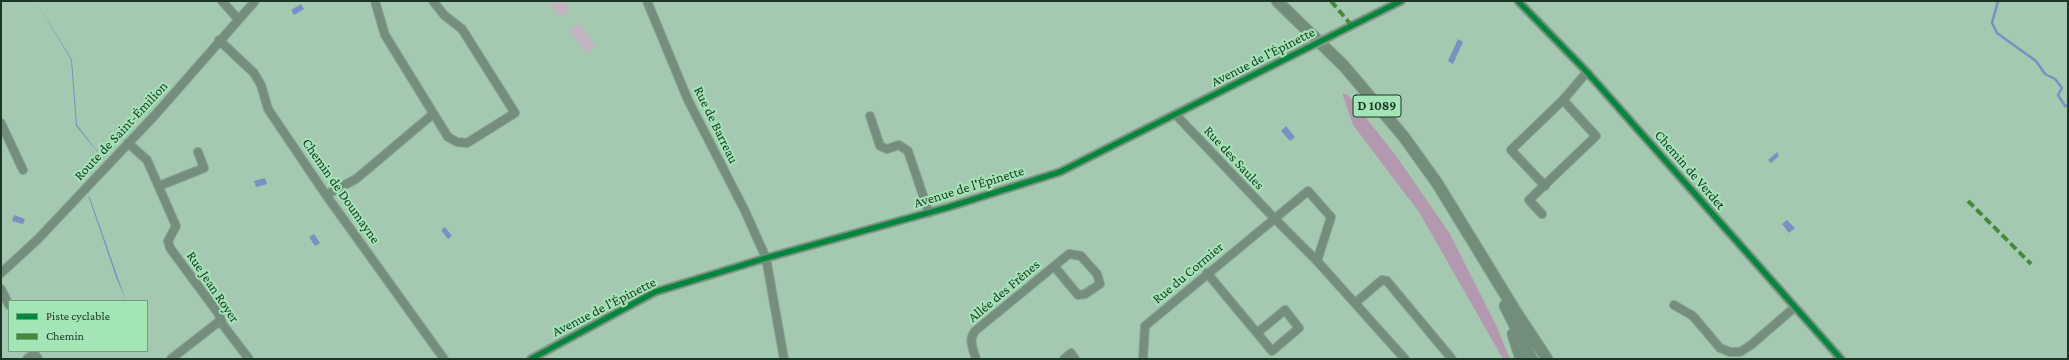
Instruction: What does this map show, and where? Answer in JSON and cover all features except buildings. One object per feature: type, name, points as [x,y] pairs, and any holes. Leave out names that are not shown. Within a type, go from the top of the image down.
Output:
[{"type":"highway","name":"D 1089","points":[[1277,1],[1344,66],[1404,137],[1437,182],[1462,224],[1532,359]]},
{"type":"highway","points":[[1462,224],[1547,359]]},
{"type":"highway","points":[[1503,303],[1521,359]]},
{"type":"street","points":[[222,1],[238,19]]},
{"type":"street","name":"Route de Saint-Émilion","points":[[1,273],[38,239],[167,102],[254,1]]},
{"type":"street","points":[[376,1],[385,35],[433,114],[448,137],[457,142],[466,143],[515,113],[462,29],[444,15],[433,1]]},
{"type":"street","name":"Rue de Barreau","points":[[647,1],[688,100],[745,211],[766,258],[784,359]]},
{"type":"street","name":"Avenue de l'Épinette","points":[[531,359],[655,292],[766,258],[930,213],[1060,172],[1401,1]]},
{"type":"street","name":"Chemin de Verdet","points":[[1518,1],[1587,72],[1841,359]]},
{"type":"street","name":"Chemin de Doumayne","points":[[219,40],[254,73],[261,85],[268,109],[326,195],[444,359]]},
{"type":"street","points":[[1544,186],[1511,150],[1563,100],[1587,72]]},
{"type":"street","points":[[1542,214],[1529,200],[1596,136],[1563,100]]},
{"type":"street","points":[[326,195],[356,179],[433,114]]},
{"type":"street","name":"Rue des Saules","points":[[1176,115],[1317,261],[1405,359]]},
{"type":"street","points":[[870,116],[880,146],[887,149],[899,145],[908,151],[930,213]]},
{"type":"street","points":[[1,123],[23,170]]},
{"type":"street","points":[[128,143],[147,160],[159,186],[204,168],[198,152]]},
{"type":"street","name":"Rue Jean Royer","points":[[159,186],[176,226],[168,241],[170,248],[218,313],[221,320],[249,359]]},
{"type":"street","points":[[1274,218],[1308,191],[1331,218],[1317,261]]},
{"type":"street","name":"Rue du Cormier","points":[[1143,359],[1145,326],[1274,218]]},
{"type":"street","name":"Allée des Frênes","points":[[976,359],[971,342],[971,336],[975,331],[1054,266],[1069,254],[1082,256],[1097,274],[1100,284],[1085,294],[1078,295],[1054,266]]},
{"type":"street","points":[[1208,273],[1257,333],[1272,351],[1299,328],[1285,310],[1257,333]]},
{"type":"street","points":[[1355,303],[1382,280],[1387,281],[1452,359]]},
{"type":"street","points":[[1,290],[8,303]]},
{"type":"street","points":[[1674,305],[1693,316],[1720,348],[1730,352],[1740,352],[1751,345],[1795,308]]},
{"type":"street","points":[[170,359],[221,320]]},
{"type":"street","points":[[1064,359],[1071,353],[1075,359]]},
{"type":"street","points":[[26,359],[35,354]]},
{"type":"shaded area","points":[[548,1],[564,1],[570,9],[560,17]]},
{"type":"shaded area","points":[[580,23],[596,46],[586,53],[570,31]]},
{"type":"shaded area","points":[[1342,93],[1348,95],[1397,157],[1450,234],[1497,327],[1510,359],[1503,359],[1419,212],[1353,125]]},
{"type":"water","points":[[36,1],[72,60],[77,125],[104,160],[76,126],[71,60]]},
{"type":"water","points":[[301,4],[304,9],[294,15],[291,10]]},
{"type":"water","points":[[1458,39],[1463,42],[1453,64],[1448,61]]},
{"type":"water","points":[[1286,126],[1295,137],[1290,141],[1281,131]]},
{"type":"water","points":[[1777,152],[1779,156],[1771,163],[1768,160]]},
{"type":"water","points":[[265,178],[267,184],[256,187],[254,181]]},
{"type":"water","points":[[88,195],[126,300],[116,277]]},
{"type":"water","points":[[14,215],[25,219],[23,224],[12,221]]},
{"type":"water","points":[[1787,220],[1795,228],[1789,233],[1782,224]]},
{"type":"water","points":[[445,227],[452,236],[448,239],[441,230]]},
{"type":"water","points":[[314,234],[320,243],[315,246],[309,237]]},
{"type":"waterway","points":[[1998,1],[1992,23],[1997,33],[2036,61],[2045,74],[2055,79],[2062,88],[2058,95],[2065,106],[2068,105]]},
{"type":"marked path","points":[[1331,1],[1352,26]]},
{"type":"marked path","points":[[1968,201],[2031,264]]},
{"type":"cycle path","points":[[531,359],[655,292],[766,258],[949,207],[1060,172],[1401,1]]},
{"type":"cycle path","points":[[1518,1],[1587,72],[1841,359]]}]
